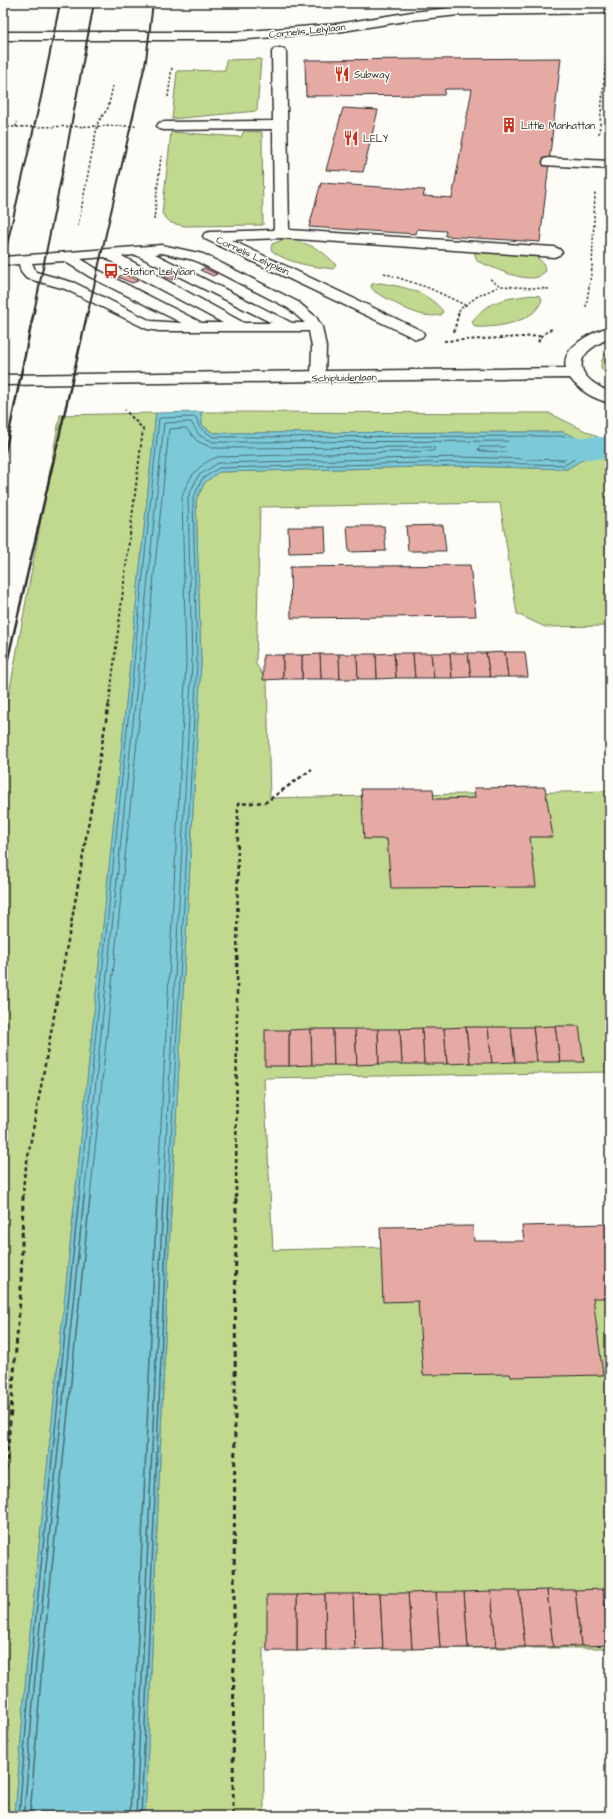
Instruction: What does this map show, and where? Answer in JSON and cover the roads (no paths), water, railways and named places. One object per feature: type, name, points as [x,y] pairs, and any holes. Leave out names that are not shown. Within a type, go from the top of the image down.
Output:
[{"type":"street","name":"Cornelis Lelylaan","points":[[3,36],[244,35],[337,28],[412,16],[459,11],[608,10]]},
{"type":"street","points":[[279,52],[282,234],[554,252]]},
{"type":"street","points":[[164,126],[280,125]]},
{"type":"street","name":"Cornelis Lelyplein","points":[[282,234],[210,236],[276,266],[416,334]]},
{"type":"street","points":[[610,332],[583,344],[575,353],[573,363],[574,373],[585,385],[600,395],[610,398]]},
{"type":"street","name":"Schipluidenlaan","points":[[3,380],[574,373]]},
{"type":"lane","points":[[549,162],[610,165]]},
{"type":"lane","points":[[3,261],[106,252],[162,249],[198,257],[294,305],[311,320],[315,327],[319,348],[318,377]]},
{"type":"lane","points":[[135,250],[289,326]]},
{"type":"lane","points":[[106,252],[129,268],[239,326]]},
{"type":"lane","points":[[66,256],[95,274],[199,326]]},
{"type":"lane","points":[[24,259],[28,272],[31,275],[70,286],[148,325],[159,327],[315,327]]},
{"type":"water","points":[[201,412],[202,425],[213,433],[563,432],[590,444],[593,453],[567,469],[460,466],[219,472],[205,482],[196,500],[201,663],[168,1266],[145,1816],[15,1816],[27,1663],[156,413]]},
{"type":"waterway","points":[[523,448],[610,448]]},
{"type":"railway","points":[[3,262],[41,97],[60,3]]},
{"type":"railway","points":[[34,312],[64,164],[94,3]]},
{"type":"railway","points":[[88,312],[146,60],[153,3]]},
{"type":"railway","points":[[3,462],[34,311]]},
{"type":"railway","points":[[3,680],[88,311]]},
{"type":"place","name":"Subway","points":[[342,74]]},
{"type":"place","name":"Little Manhattan","points":[[509,125]]},
{"type":"place","name":"LELY","points":[[351,138]]},
{"type":"place","name":"Station Lelylaan","points":[[111,271]]}]
